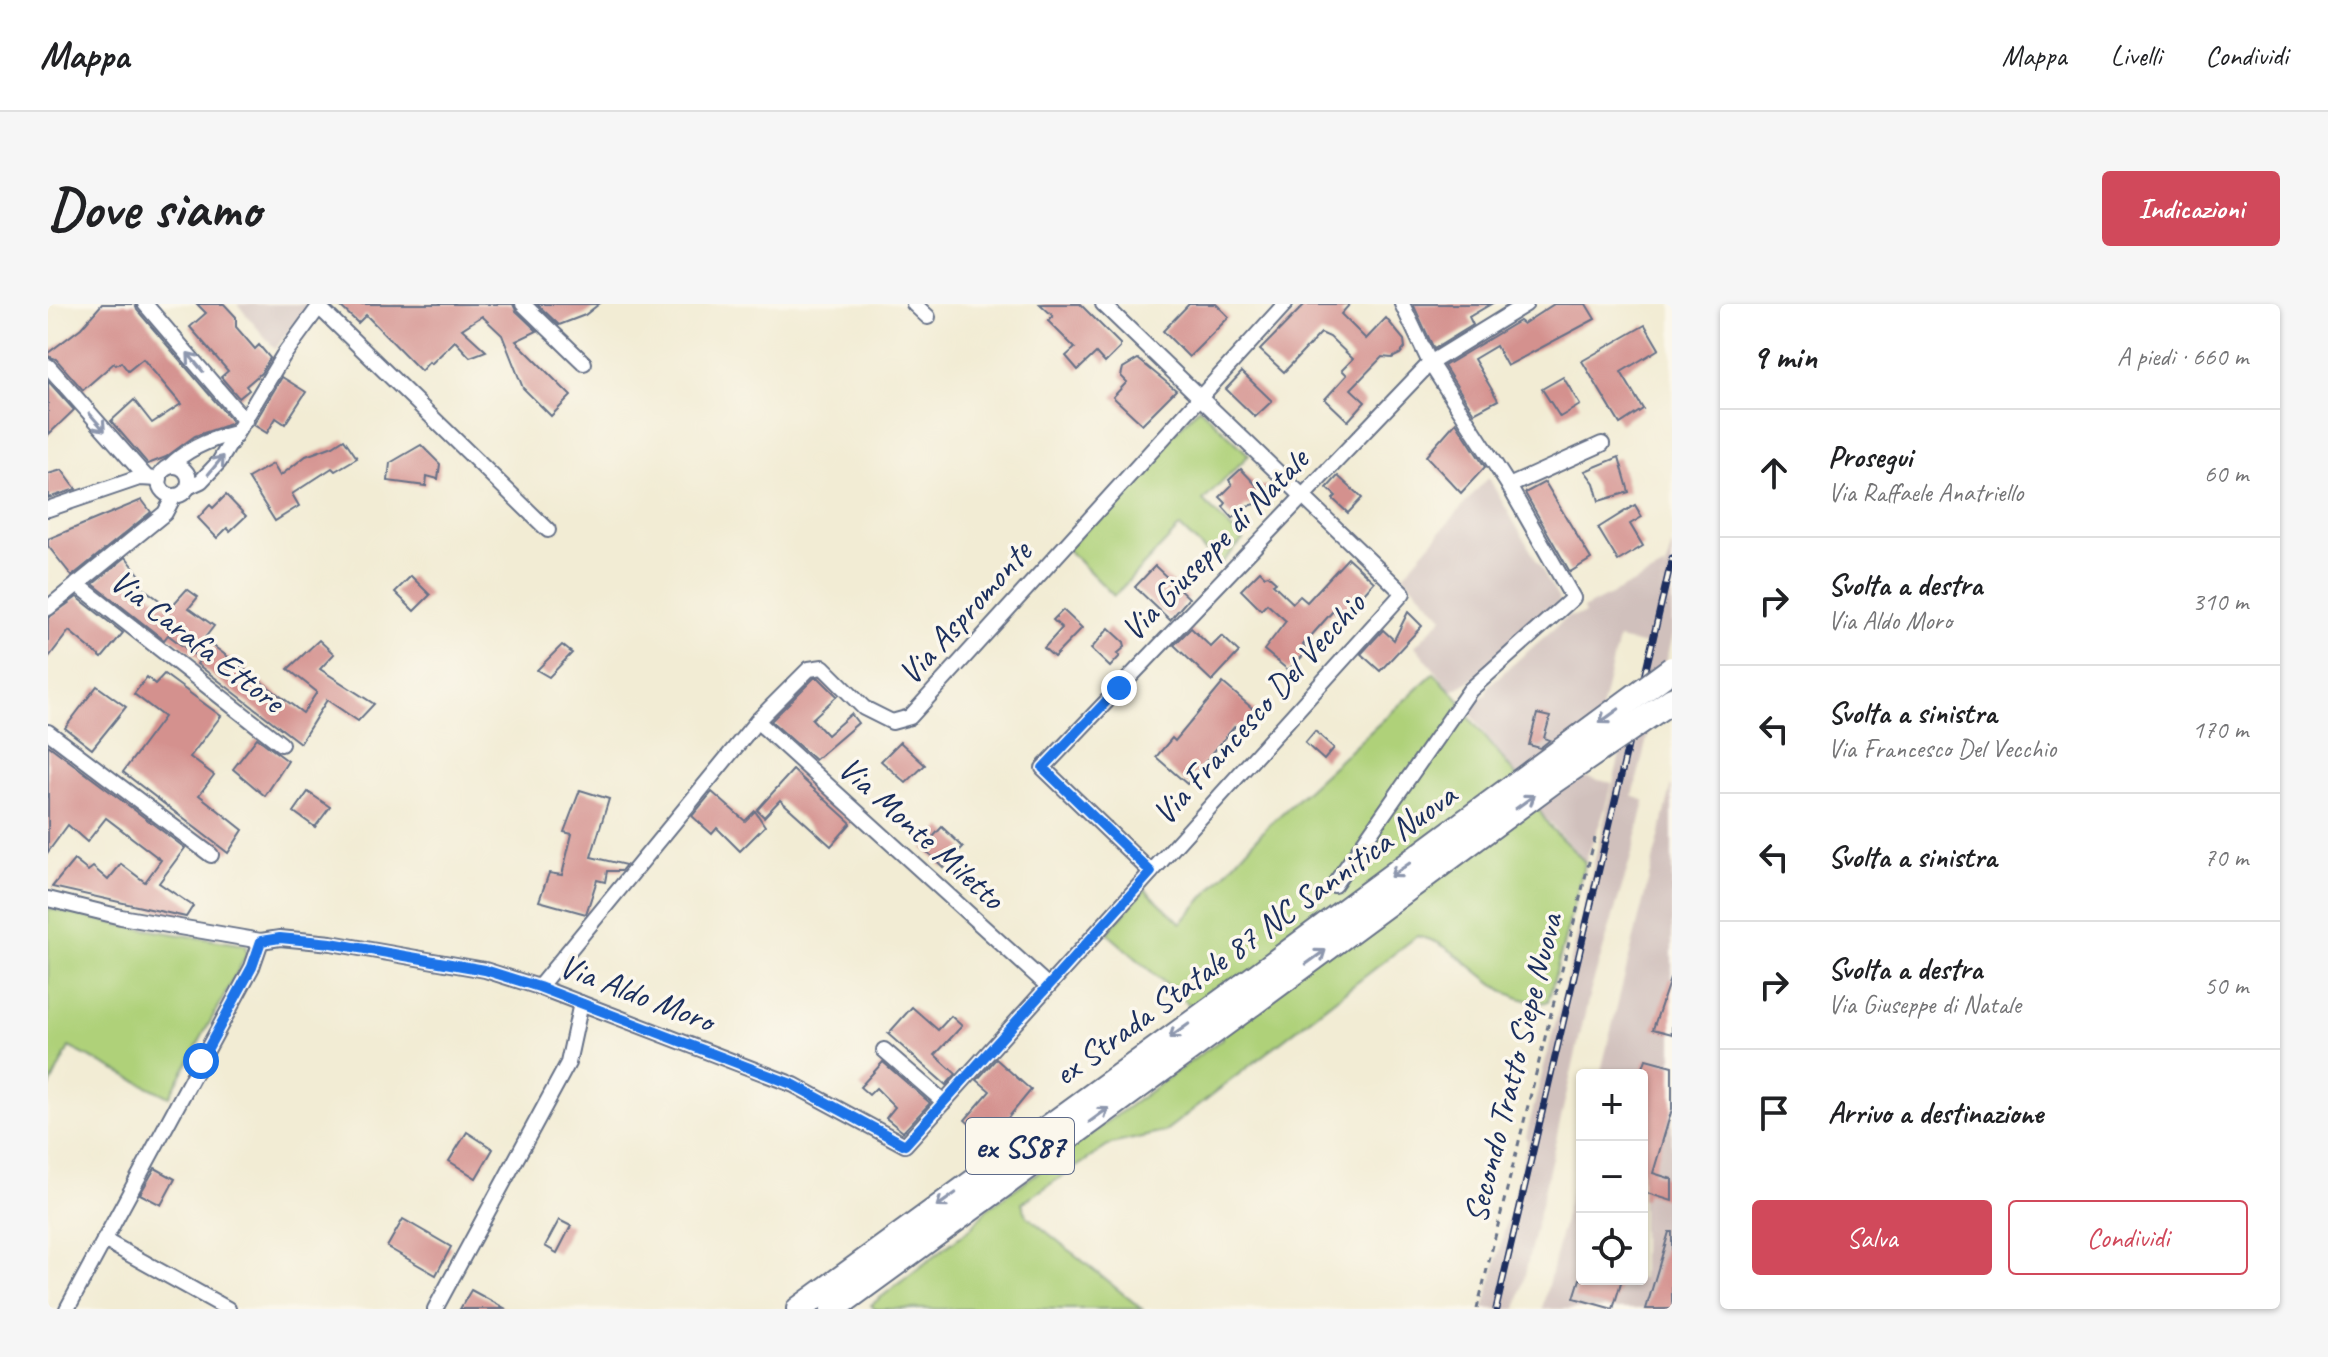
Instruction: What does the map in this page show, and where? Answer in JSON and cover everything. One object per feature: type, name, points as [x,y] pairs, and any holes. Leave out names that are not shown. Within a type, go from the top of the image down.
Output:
[{"type":"highway","name":"ex Strada Statale 87 NC Sannitica Nuova","points":[[833,1309],[1672,669]]},
{"type":"highway","name":"ex Strada Statale 87 NC Sannitica Nuova","points":[[799,1309],[1672,700]]},
{"type":"street","points":[[145,304],[245,421]]},
{"type":"street","points":[[523,304],[584,363]]},
{"type":"street","points":[[914,304],[928,317]]},
{"type":"street","name":"Via Francesco Del Vecchio","points":[[905,1145],[1403,593],[1103,304]]},
{"type":"street","points":[[1199,396],[1285,304]]},
{"type":"street","points":[[1334,885],[1470,690],[1573,598],[1509,486],[1430,363],[1402,304]]},
{"type":"street","name":"Via Giuseppe di Natale","points":[[1151,872],[1043,768],[1430,363],[1526,304]]},
{"type":"street","points":[[48,366],[158,474],[163,491],[174,496],[201,481],[219,462],[283,356],[320,305],[548,530]]},
{"type":"street","name":"Via Aspromonte","points":[[539,987],[757,721],[809,669],[823,667],[864,708],[892,722],[910,717],[1199,396]]},
{"type":"street","points":[[158,474],[197,447],[235,433]]},
{"type":"street","points":[[1509,486],[1602,444]]},
{"type":"street","points":[[48,509],[178,467],[186,472],[188,487]]},
{"type":"street","points":[[48,608],[165,513],[174,496]]},
{"type":"street","name":"Via Carafa Ettore","points":[[77,584],[281,744]]},
{"type":"street","name":"Via Monte Miletto","points":[[757,721],[1048,986]]},
{"type":"street","points":[[48,732],[211,855]]},
{"type":"street","name":"Via Aldo Moro","points":[[48,899],[121,917],[261,941],[280,938],[331,943],[485,970],[539,987],[794,1085],[905,1145]]},
{"type":"street","points":[[67,1309],[252,967],[261,941]]},
{"type":"street","points":[[435,1309],[568,1063],[581,1003]]},
{"type":"street","points":[[884,1050],[944,1102]]},
{"type":"street","points":[[104,1240],[228,1309]]},
{"type":"path","name":"Secondo Tratto Siepe Nuova","points":[[1477,1309],[1595,838]]},
{"type":"shaded area","points":[[237,304],[310,304],[275,349]]},
{"type":"shaded area","points":[[1488,477],[1560,601],[1473,679],[1452,691],[1415,646],[1443,617],[1403,575]]},
{"type":"shaded area","points":[[1672,544],[1672,635],[1633,796],[1645,801],[1634,847],[1589,996],[1517,1309],[1484,1309],[1528,1141],[1526,1137],[1646,645],[1618,639],[1585,777],[1612,783],[1585,862],[1538,810],[1468,709],[1486,695],[1488,686],[1567,617],[1585,614],[1583,609],[1665,567],[1658,597]]},
{"type":"shaded area","points":[[1672,785],[1672,1309],[1542,1309],[1576,1172],[1576,1285],[1648,1285],[1648,1069],[1601,1069]]},
{"type":"green space","points":[[1199,407],[1249,455],[1203,501],[1243,540],[1220,565],[1180,527],[1114,596],[1067,549]]},
{"type":"green space","points":[[1434,673],[1468,709],[1468,716],[1516,775],[1550,827],[1585,862],[1548,1002],[1531,1001],[1503,991],[1440,944],[1417,936],[1164,1132],[1111,1144],[1022,1203],[1027,1216],[1142,1309],[875,1309],[871,1305],[972,1227],[986,1210],[1223,1038],[1107,933],[1145,889],[1181,923],[1265,829]]},
{"type":"green space","points":[[48,908],[125,926],[245,945],[247,954],[169,1097],[69,1047],[48,1090]]},
{"type":"building","points":[[102,304],[135,304],[232,421],[230,424],[195,436],[166,457],[148,464],[111,421],[134,400],[152,423],[181,404],[143,359],[128,371],[121,362],[114,363],[83,390],[56,359],[48,356],[81,328]]},
{"type":"building","points":[[197,304],[224,304],[236,317],[236,327],[255,349],[259,345],[270,358],[261,373],[246,386],[249,390],[239,398],[221,377],[228,371],[190,327],[206,313]]},
{"type":"building","points":[[338,304],[513,304],[516,311],[537,331],[516,341],[571,396],[551,416],[523,388],[502,335],[482,316],[462,329],[486,351],[470,357],[455,341],[421,371],[366,315],[358,323]]},
{"type":"building","points":[[537,304],[599,304],[585,315],[559,325]]},
{"type":"building","points":[[1040,304],[1080,304],[1120,344],[1120,348],[1105,363],[1096,353],[1078,370],[1066,356],[1075,348],[1048,321],[1053,316]]},
{"type":"building","points":[[1189,304],[1216,304],[1229,317],[1189,357],[1163,331]]},
{"type":"building","points":[[1305,304],[1350,304],[1341,314],[1366,339],[1386,318],[1404,340],[1405,348],[1400,354],[1392,358],[1382,357],[1351,389],[1365,402],[1348,421],[1325,399],[1347,375],[1342,370],[1353,359],[1330,337],[1321,333],[1284,372],[1260,350]]},
{"type":"building","points":[[1413,304],[1491,304],[1469,317],[1473,325],[1434,349]]},
{"type":"building","points":[[1554,304],[1586,304],[1595,319],[1507,366],[1496,346],[1474,359],[1498,400],[1474,413],[1444,366]]},
{"type":"building","points":[[1645,325],[1659,349],[1621,372],[1643,409],[1620,424],[1582,361]]},
{"type":"building","points":[[1138,359],[1176,390],[1142,424],[1113,397],[1127,382],[1121,376],[1123,368]]},
{"type":"building","points":[[1242,372],[1272,401],[1255,417],[1226,389]]},
{"type":"building","points":[[282,377],[306,392],[285,424],[276,418],[267,433],[254,425]]},
{"type":"building","points":[[1563,377],[1580,405],[1560,417],[1542,389]]},
{"type":"building","points":[[48,381],[74,410],[48,435]]},
{"type":"building","points":[[1456,422],[1485,467],[1461,493],[1426,456]]},
{"type":"building","points":[[344,439],[357,458],[335,471],[332,468],[292,494],[299,506],[275,521],[248,478],[273,464],[280,476],[306,456]]},
{"type":"building","points":[[421,445],[440,464],[438,479],[427,476],[426,486],[388,481],[390,463]]},
{"type":"building","points":[[1619,457],[1629,492],[1599,501],[1594,483],[1585,471]]},
{"type":"building","points":[[1241,469],[1257,486],[1269,486],[1267,502],[1246,506],[1233,518],[1223,507],[1226,503],[1220,497],[1232,485],[1229,480]]},
{"type":"building","points":[[62,470],[76,489],[48,498],[48,474]]},
{"type":"building","points":[[1338,476],[1362,498],[1348,513],[1333,499],[1336,496],[1327,488]]},
{"type":"building","points":[[1545,482],[1591,559],[1570,572],[1525,493]]},
{"type":"building","points":[[226,495],[246,516],[217,538],[198,518],[210,505],[213,508]]},
{"type":"building","points":[[142,500],[151,512],[72,576],[48,546],[48,539]]},
{"type":"building","points":[[1635,505],[1642,517],[1630,524],[1643,546],[1618,561],[1598,528]]},
{"type":"building","points":[[126,557],[142,578],[136,583],[170,608],[187,589],[198,597],[189,608],[214,626],[204,639],[303,713],[317,692],[288,669],[319,640],[334,654],[320,669],[374,704],[358,721],[327,700],[300,743],[197,664],[200,659],[168,635],[164,640],[93,584]]},
{"type":"building","points":[[1348,558],[1374,582],[1341,618],[1333,611],[1303,645],[1307,652],[1288,670],[1264,650],[1286,621],[1267,604],[1261,610],[1241,590],[1260,571],[1276,582],[1273,584],[1293,603],[1300,596],[1307,602]]},
{"type":"building","points":[[1155,566],[1189,598],[1170,620],[1135,587]]},
{"type":"building","points":[[411,576],[430,595],[414,611],[395,592]]},
{"type":"building","points":[[77,597],[123,633],[102,658],[69,631],[48,658],[48,618]]},
{"type":"building","points":[[1063,610],[1082,628],[1054,657],[1044,648],[1062,628],[1053,620]]},
{"type":"building","points":[[1408,612],[1422,626],[1380,671],[1361,654],[1383,630],[1394,640]]},
{"type":"building","points":[[1109,628],[1124,642],[1125,647],[1110,667],[1091,649]]},
{"type":"building","points":[[1191,628],[1211,647],[1222,636],[1239,652],[1212,681],[1174,645]]},
{"type":"building","points":[[562,645],[572,653],[549,677],[537,670]]},
{"type":"building","points":[[164,674],[221,716],[190,757],[214,775],[199,795],[243,830],[228,853],[123,772],[164,717],[134,694],[147,677],[155,684]]},
{"type":"building","points":[[814,678],[819,678],[837,696],[812,719],[827,735],[851,714],[858,723],[815,760],[771,721]]},
{"type":"building","points":[[1223,683],[1259,714],[1242,733],[1235,726],[1187,784],[1156,757],[1172,738],[1175,741]]},
{"type":"building","points":[[97,686],[126,707],[92,749],[65,728]]},
{"type":"building","points":[[1537,714],[1550,717],[1544,738],[1550,740],[1540,748],[1529,745]]},
{"type":"building","points":[[1315,731],[1334,748],[1324,760],[1305,743]]},
{"type":"building","points":[[257,738],[288,761],[265,796],[233,769]]},
{"type":"building","points":[[900,742],[925,765],[906,783],[881,761]]},
{"type":"building","points":[[48,745],[185,848],[159,883],[193,906],[186,917],[52,887],[74,860],[88,871],[93,867],[108,880],[121,864],[145,882],[161,860],[106,818],[87,842],[68,825],[48,852]]},
{"type":"building","points":[[793,770],[851,823],[831,846],[780,800],[764,817],[757,810]]},
{"type":"building","points":[[580,790],[609,799],[591,857],[626,865],[621,871],[607,871],[605,882],[597,880],[586,914],[539,901],[549,873],[562,875],[572,834],[564,832]]},
{"type":"building","points":[[308,792],[330,807],[315,827],[294,812]]},
{"type":"building","points":[[712,792],[745,821],[755,811],[765,826],[740,851],[717,828],[712,834],[692,816]]},
{"type":"building","points":[[942,827],[963,847],[943,867],[923,848]]},
{"type":"building","points":[[1672,979],[1672,1034],[1653,1029]]},
{"type":"building","points":[[912,1007],[938,1030],[951,1016],[962,1026],[935,1055],[956,1074],[946,1085],[888,1034]]},
{"type":"building","points":[[996,1059],[1031,1090],[989,1141],[965,1120],[990,1091],[977,1080]]},
{"type":"building","points":[[1646,1059],[1672,1066],[1672,1109],[1653,1173],[1672,1179],[1672,1201],[1648,1193],[1648,1069],[1643,1069]]},
{"type":"building","points":[[883,1062],[930,1103],[903,1132],[886,1118],[895,1107],[876,1088],[869,1095],[860,1087]]},
{"type":"building","points":[[467,1132],[493,1149],[476,1178],[449,1161]]},
{"type":"building","points":[[155,1168],[175,1179],[161,1205],[140,1194]]},
{"type":"building","points":[[403,1219],[451,1247],[436,1275],[387,1247]]},
{"type":"building","points":[[559,1220],[571,1226],[557,1253],[545,1246]]},
{"type":"building","points":[[1669,1232],[1672,1232],[1672,1309],[1646,1309]]},
{"type":"building","points":[[1578,1285],[1620,1285],[1613,1309],[1574,1298]]},
{"type":"building","points":[[471,1290],[506,1309],[460,1309]]},
{"type":"railway","points":[[1496,1309],[1672,558]]},
{"type":"route","points":[[201,1061],[252,967],[261,941],[280,938],[331,943],[485,970],[539,987],[794,1085],[905,1145],[1151,872],[1043,768],[1119,688]]}]
